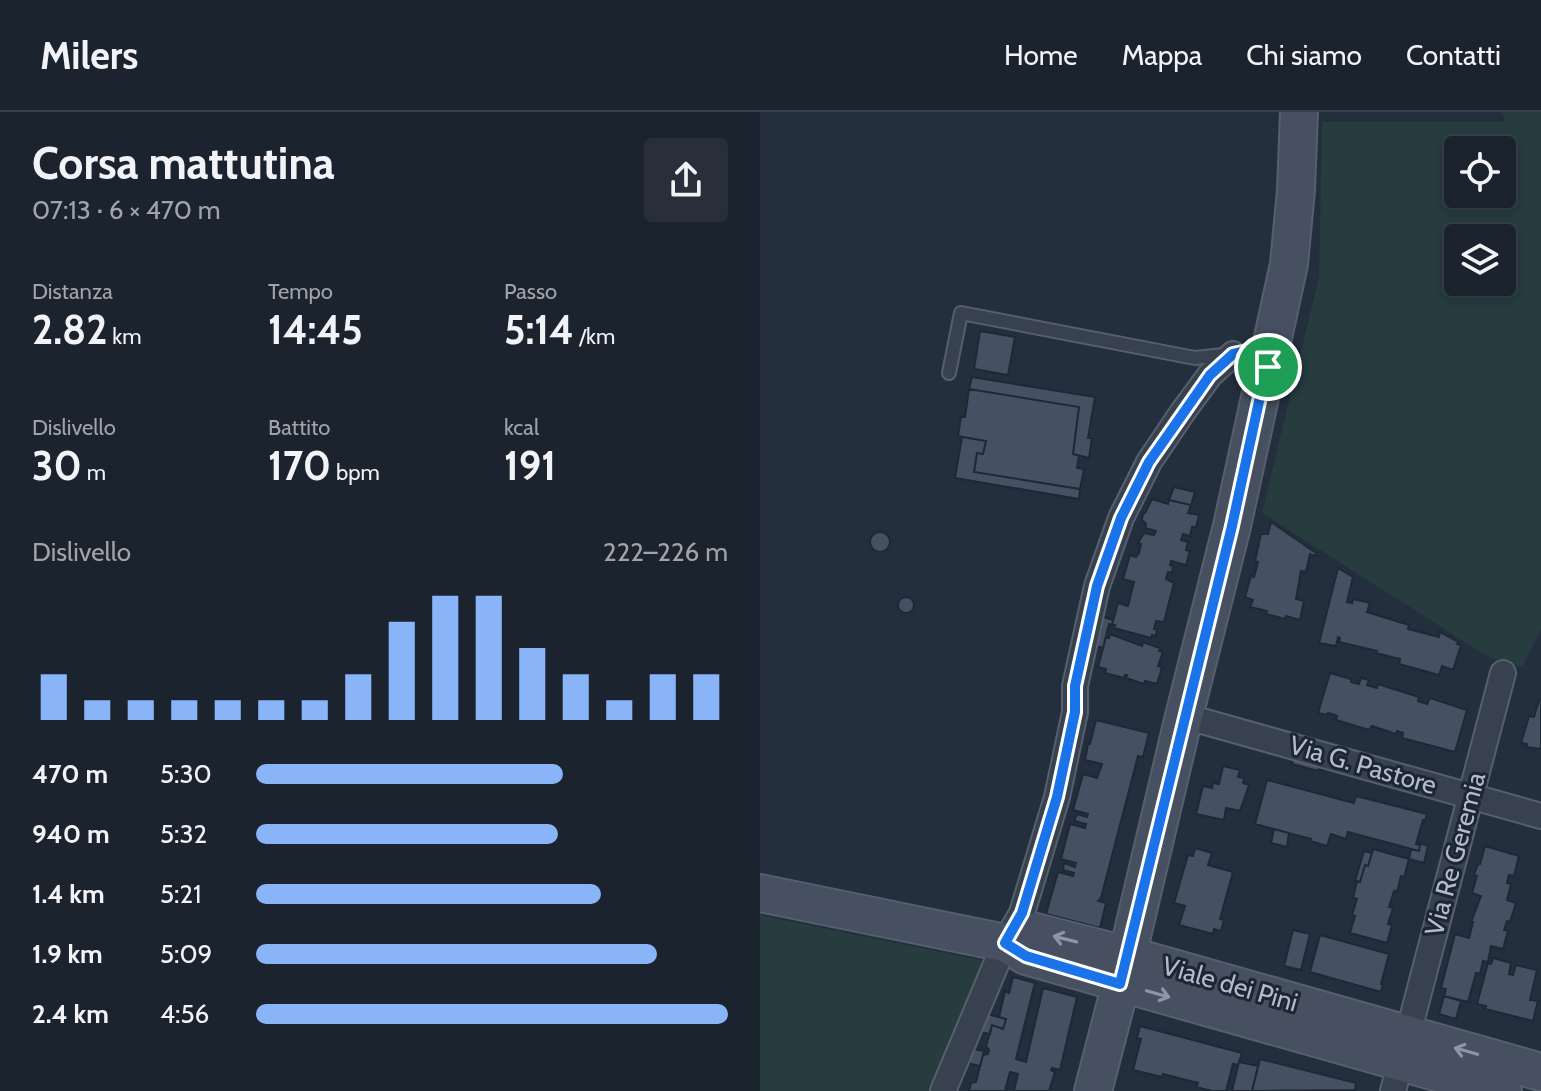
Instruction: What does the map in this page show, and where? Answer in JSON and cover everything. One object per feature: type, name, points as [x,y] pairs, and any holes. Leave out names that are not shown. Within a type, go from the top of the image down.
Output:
[{"type":"street","points":[[1093,1091],[1232,526],[1289,264],[1299,112]]},
{"type":"street","points":[[943,1091],[1005,943],[1022,913],[1057,797],[1075,712],[1075,686],[1097,586],[1121,518],[1149,462],[1182,413],[1210,375],[1233,354]]},
{"type":"street","name":"Via Re Geremia","points":[[1400,1063],[1503,673]]},
{"type":"street","name":"Via G. Pastore","points":[[1184,716],[1541,816]]},
{"type":"street","name":"Viale dei Pini","points":[[760,893],[1005,943],[1026,956],[1123,969],[1400,1063],[1503,1091]]},
{"type":"street","name":"Viale dei Pini","points":[[1400,1063],[1541,1072]]},
{"type":"lane","points":[[949,373],[961,313],[1195,358],[1271,346]]},
{"type":"green space","points":[[1502,112],[1541,112],[1541,629],[1522,667],[1490,658],[1262,513],[1319,277],[1322,122],[1505,122]]},
{"type":"green space","points":[[760,915],[989,962],[929,1091],[760,1091]]},
{"type":"building","points":[[980,331],[1015,337],[1008,375],[974,369]]},
{"type":"building","points":[[972,377],[1095,397],[1088,438],[1092,438],[1089,458],[1073,454],[1079,407],[969,389]]},
{"type":"building","points":[[969,389],[1079,407],[1073,454],[1079,456],[1077,468],[1084,469],[1080,489],[974,472],[977,453],[983,454],[986,441],[958,436],[961,417],[965,417]]},
{"type":"building","points":[[962,437],[986,441],[983,454],[977,453],[974,472],[1080,489],[1079,499],[955,478]]},
{"type":"building","points":[[1174,487],[1195,492],[1191,505],[1169,500]]},
{"type":"building","points":[[1152,499],[1168,504],[1169,500],[1191,505],[1188,513],[1199,515],[1190,536],[1183,534],[1181,540],[1188,542],[1186,550],[1190,551],[1186,565],[1171,561],[1172,573],[1168,572],[1166,579],[1174,583],[1164,622],[1156,621],[1156,636],[1152,635],[1151,638],[1112,625],[1118,603],[1128,606],[1134,582],[1123,579],[1130,555],[1136,557],[1139,553],[1141,544],[1138,543],[1144,533],[1154,535],[1156,531],[1145,528],[1142,520]]},
{"type":"building","points":[[1271,522],[1316,553],[1315,556],[1310,554],[1306,572],[1301,571],[1296,599],[1304,601],[1300,620],[1266,614],[1267,611],[1250,607],[1253,600],[1245,597],[1258,562],[1255,561],[1261,534],[1268,534]]},
{"type":"building","points":[[880,532],[887,535],[890,542],[887,549],[880,552],[873,549],[870,542],[873,535]]},
{"type":"building","points":[[1338,568],[1353,577],[1347,602],[1352,603],[1353,599],[1370,603],[1367,612],[1409,625],[1408,629],[1439,637],[1440,632],[1458,642],[1461,645],[1453,670],[1442,666],[1439,675],[1399,664],[1400,659],[1339,642],[1338,637],[1336,646],[1319,643]]},
{"type":"building","points":[[906,597],[914,605],[906,613],[898,605]]},
{"type":"building","points":[[1097,615],[1113,620],[1112,625],[1109,624],[1103,648],[1090,644]]},
{"type":"building","points":[[1110,634],[1142,646],[1143,642],[1160,648],[1159,651],[1163,652],[1158,666],[1162,667],[1157,684],[1145,681],[1144,684],[1126,678],[1127,675],[1124,678],[1105,673],[1106,669],[1098,667],[1106,637],[1109,638]]},
{"type":"building","points":[[1330,673],[1359,684],[1361,678],[1369,680],[1367,685],[1377,688],[1378,684],[1419,697],[1418,701],[1427,704],[1430,698],[1467,710],[1455,752],[1402,738],[1403,733],[1397,731],[1396,734],[1372,726],[1369,730],[1336,720],[1335,715],[1318,713]]},
{"type":"building","points":[[1539,700],[1541,749],[1521,743],[1529,716],[1534,717]]},
{"type":"building","points":[[1096,720],[1149,733],[1143,757],[1138,756],[1098,901],[1106,903],[1100,928],[1046,914],[1058,872],[1073,876],[1074,873],[1063,870],[1064,863],[1075,867],[1076,863],[1061,859],[1070,824],[1085,828],[1086,824],[1074,821],[1077,814],[1087,817],[1088,814],[1073,810],[1083,774],[1097,778],[1102,764],[1085,760]]},
{"type":"building","points":[[1293,758],[1328,768],[1327,771],[1292,764]]},
{"type":"building","points":[[1223,766],[1240,770],[1238,777],[1244,778],[1243,783],[1249,785],[1240,811],[1226,808],[1224,820],[1196,814],[1203,786],[1212,788],[1213,783],[1219,784]]},
{"type":"building","points":[[1267,780],[1354,803],[1356,796],[1427,814],[1416,844],[1420,845],[1419,851],[1348,832],[1346,839],[1331,834],[1327,846],[1255,824]]},
{"type":"building","points":[[1274,829],[1289,833],[1287,847],[1271,843]]},
{"type":"building","points":[[1417,842],[1428,846],[1424,863],[1409,859],[1411,849],[1419,851]]},
{"type":"building","points":[[1485,846],[1519,856],[1514,876],[1509,875],[1507,883],[1511,884],[1507,900],[1516,903],[1504,930],[1508,931],[1503,949],[1491,946],[1488,962],[1483,961],[1480,974],[1476,973],[1468,1002],[1444,996],[1446,989],[1441,988],[1455,934],[1469,938],[1471,922],[1481,896],[1472,893],[1477,876],[1474,875]]},
{"type":"building","points":[[1195,848],[1212,853],[1208,865],[1233,872],[1220,919],[1224,920],[1221,931],[1214,929],[1213,934],[1179,925],[1185,906],[1174,903],[1188,855],[1193,856]]},
{"type":"building","points":[[1373,849],[1409,859],[1389,907],[1393,908],[1387,943],[1350,933],[1355,916],[1352,915],[1357,899],[1353,898],[1357,881],[1360,882],[1365,865],[1368,866]]},
{"type":"building","points":[[1364,851],[1372,853],[1360,882],[1355,881]]},
{"type":"building","points":[[1293,930],[1310,934],[1301,970],[1284,966]]},
{"type":"building","points":[[1320,935],[1389,954],[1381,992],[1310,972]]},
{"type":"building","points":[[1493,958],[1511,963],[1509,974],[1513,975],[1516,965],[1537,970],[1530,1000],[1538,1001],[1533,1021],[1485,1009],[1486,1006],[1477,1004],[1488,963],[1491,964]]},
{"type":"building","points":[[1013,977],[1035,983],[1016,1059],[1026,1062],[1043,988],[1077,997],[1060,1070],[1052,1068],[1055,1072],[1049,1091],[1014,1091],[1018,1074],[1010,1072],[1005,1091],[969,1091],[971,1083],[976,1082],[983,1055],[988,1054],[986,1046],[992,1025],[1003,1029],[1006,1019],[999,1017],[1005,991],[1009,993]]},
{"type":"building","points":[[1444,996],[1461,1001],[1456,1019],[1439,1014]]},
{"type":"building","points":[[987,1014],[1006,1019],[1003,1029],[992,1025],[990,1034],[980,1032]]},
{"type":"building","points":[[1140,1026],[1242,1053],[1238,1065],[1233,1064],[1226,1091],[1212,1091],[1196,1087],[1198,1083],[1133,1070],[1141,1039],[1137,1038]]},
{"type":"building","points":[[973,1049],[984,1051],[980,1066],[967,1063]]},
{"type":"building","points":[[1260,1059],[1356,1083],[1355,1090],[1252,1091]]},
{"type":"building","points":[[1239,1062],[1258,1066],[1252,1091],[1232,1091]]},
{"type":"route","points":[[1271,346],[1268,367],[1120,984],[1026,956],[1005,943],[1022,913],[1057,797],[1075,712],[1075,686],[1097,586],[1121,518],[1149,462],[1210,375],[1233,354],[1271,346]]}]
